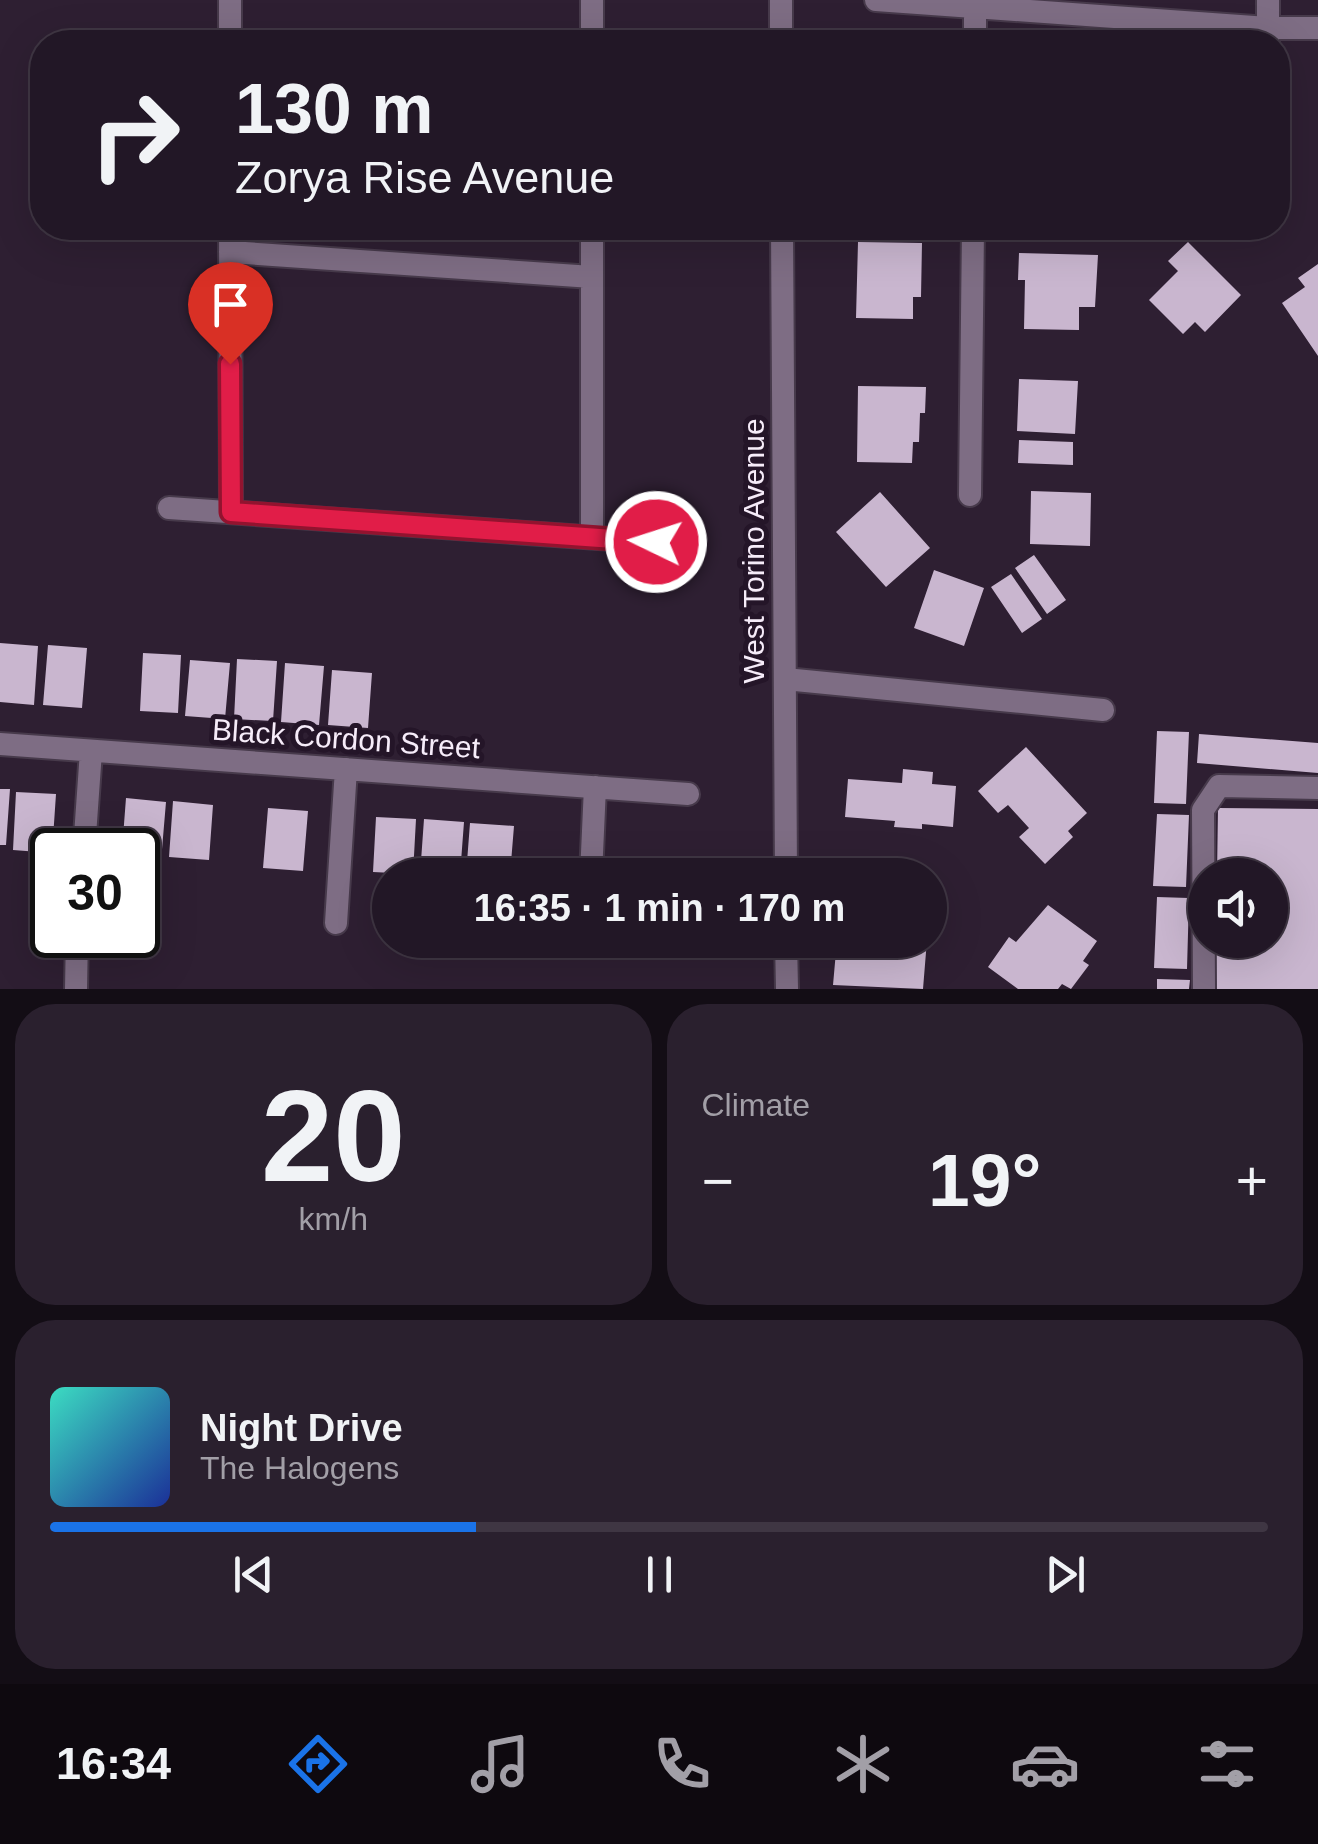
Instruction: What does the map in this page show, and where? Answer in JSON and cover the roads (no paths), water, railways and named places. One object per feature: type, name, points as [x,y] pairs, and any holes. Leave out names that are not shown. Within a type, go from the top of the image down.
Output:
[{"type":"street","points":[[230,0],[230,30]]},
{"type":"street","points":[[592,0],[592,30]]},
{"type":"street","points":[[781,0],[781,30]]},
{"type":"street","points":[[876,0],[1216,30]]},
{"type":"street","points":[[1268,0],[1268,30]]},
{"type":"street","points":[[975,7],[975,30]]},
{"type":"street","points":[[1290,32],[1318,28]]},
{"type":"street","points":[[230,240],[231,512]]},
{"type":"street","points":[[592,240],[592,537]]},
{"type":"street","name":"West Torino Avenue","points":[[782,240],[786,858]]},
{"type":"street","points":[[970,495],[973,240]]},
{"type":"street","points":[[230,252],[592,277]]},
{"type":"street","points":[[169,508],[656,542]]},
{"type":"street","points":[[785,679],[1102,710]]},
{"type":"street","name":"Black Cordon Street","points":[[0,744],[688,794]]},
{"type":"street","points":[[86,828],[91,750]]},
{"type":"street","points":[[336,923],[346,769]]},
{"type":"street","points":[[1204,989],[1203,810],[1219,786],[1318,788]]},
{"type":"street","points":[[592,858],[596,787]]},
{"type":"street","points":[[76,989],[77,958]]},
{"type":"street","points":[[786,958],[787,989]]}]
